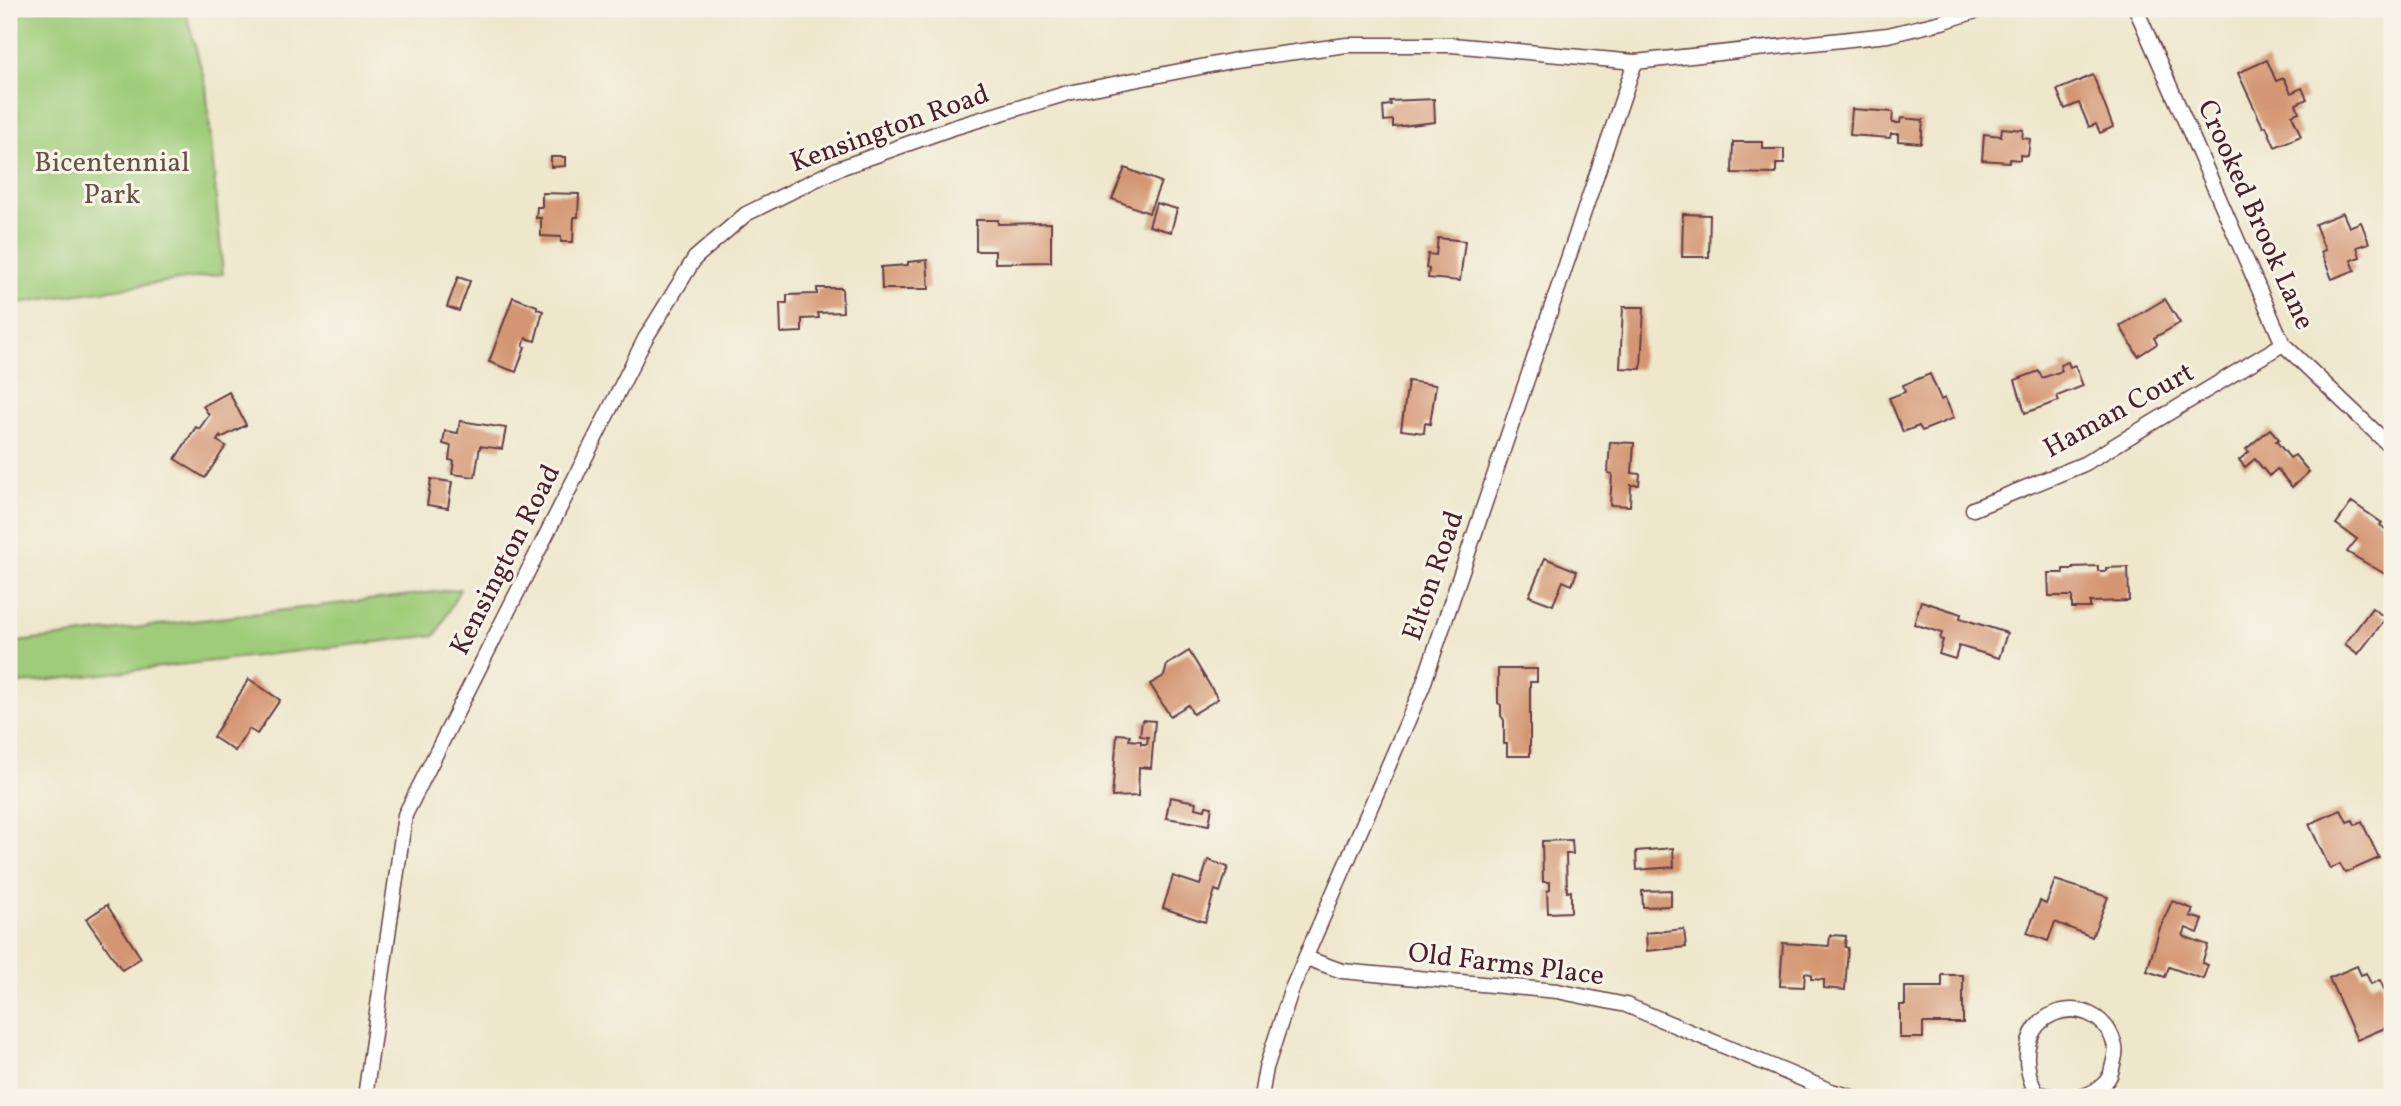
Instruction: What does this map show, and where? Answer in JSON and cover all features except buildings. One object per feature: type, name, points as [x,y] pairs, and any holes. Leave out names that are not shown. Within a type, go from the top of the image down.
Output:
[{"type":"street","name":"Kensington Road","points":[[365,1097],[405,815],[645,339],[695,258],[746,214],[838,169],[952,128],[1068,93],[1236,60],[1347,45],[1452,45],[1635,62],[1888,35],[1982,9]]},
{"type":"street","name":"Crooked Brook Lane","points":[[2136,9],[2283,344],[2392,448]]},
{"type":"street","name":"Elton Road","points":[[1261,1097],[1266,1068],[1291,991],[1422,688],[1635,62]]},
{"type":"street","name":"Haman Court","points":[[1973,509],[2084,464],[2283,344]]},
{"type":"street","name":"Old Farms Place","points":[[1306,958],[1342,971],[1557,991],[1626,1005],[1830,1091],[1852,1097]]},
{"type":"street","points":[[2056,1097],[2031,1095],[2025,1057],[2032,1030],[2053,1012],[2081,1010],[2105,1024],[2116,1049],[2111,1076],[2091,1095],[2077,1097]]},
{"type":"green space","name":"Bicentennial Park","points":[[9,9],[185,9],[206,86],[223,274],[9,304]]},
{"type":"green space","points":[[460,589],[436,635],[9,685],[9,643]]}]
